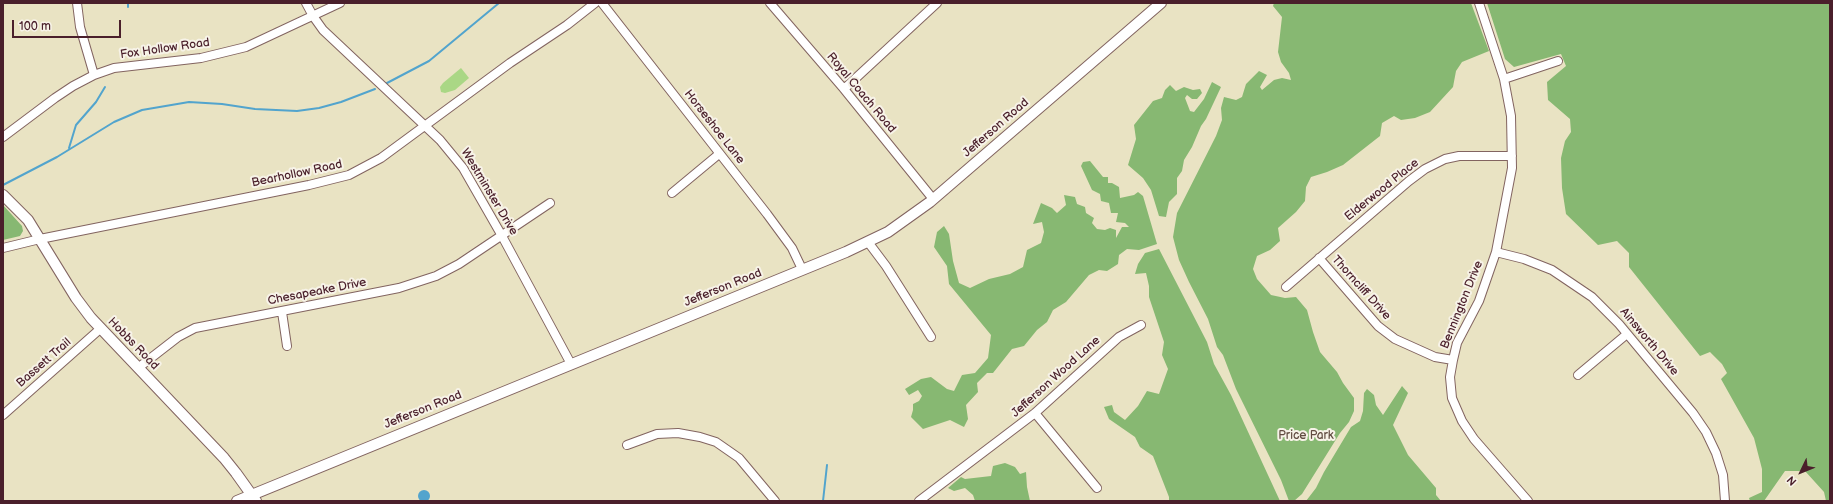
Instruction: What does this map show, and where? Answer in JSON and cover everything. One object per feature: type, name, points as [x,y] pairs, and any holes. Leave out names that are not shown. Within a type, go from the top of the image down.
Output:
[{"type":"street","points":[[76,3],[80,27],[94,75]]},
{"type":"street","name":"Westminster Drive","points":[[306,3],[313,16],[339,46],[425,125],[463,168],[502,236],[571,364]]},
{"type":"street","name":"Fox Hollow Road","points":[[3,137],[55,98],[94,75],[114,68],[201,58],[246,48],[340,3]]},
{"type":"street","name":"Bearhollow Road","points":[[3,248],[40,238],[309,185],[349,175],[381,158],[510,63],[567,25],[594,3]]},
{"type":"street","name":"Horseshoe Lane","points":[[602,3],[767,214],[792,248],[802,269]]},
{"type":"street","name":"Royal Coach Road","points":[[770,3],[844,89],[933,199]]},
{"type":"street","points":[[844,89],[937,3]]},
{"type":"street","name":"Jefferson Road","points":[[237,501],[254,498],[571,364],[868,242],[888,232],[933,199],[1161,3]]},
{"type":"street","name":"Bennington Drive","points":[[1479,3],[1504,79],[1511,116],[1512,168],[1496,252],[1479,301],[1457,343],[1450,376],[1452,398],[1462,421],[1474,439],[1528,501]]},
{"type":"street","points":[[1504,79],[1558,61]]},
{"type":"street","points":[[672,193],[719,154]]},
{"type":"street","name":"Elderwood Place","points":[[1286,288],[1409,181],[1432,166],[1445,159],[1459,156],[1512,156]]},
{"type":"street","name":"Hobbs Road","points":[[3,195],[21,212],[40,238],[76,298],[100,329],[224,458],[254,498]]},
{"type":"street","name":"Chesapeake Drive","points":[[138,368],[178,337],[195,328],[399,288],[436,276],[459,264],[550,203]]},
{"type":"street","points":[[868,242],[886,266],[931,337]]},
{"type":"street","name":"Ainsworth Drive","points":[[1496,252],[1524,259],[1552,270],[1592,297],[1627,334],[1693,413],[1706,432],[1716,453],[1723,475],[1725,501]]},
{"type":"street","name":"Thorncliff Drive","points":[[1319,258],[1378,326],[1395,339],[1435,357],[1453,360]]},
{"type":"street","points":[[282,312],[287,346]]},
{"type":"street","name":"Jefferson Wood Lane","points":[[919,501],[1035,413],[1119,337],[1141,325]]},
{"type":"street","name":"Bassett Trail","points":[[3,415],[100,329]]},
{"type":"street","points":[[1578,375],[1627,334]]},
{"type":"street","points":[[1035,413],[1097,488]]},
{"type":"street","points":[[627,445],[657,434],[678,433],[716,442],[744,462],[775,501]]},
{"type":"green space","name":"Price Park","points":[[1274,3],[1471,3],[1489,51],[1462,62],[1456,71],[1453,87],[1430,112],[1415,118],[1401,120],[1394,116],[1382,123],[1380,136],[1343,165],[1311,177],[1306,187],[1305,201],[1296,212],[1278,228],[1280,241],[1270,250],[1257,256],[1253,269],[1257,279],[1271,295],[1285,298],[1296,297],[1307,310],[1320,352],[1337,372],[1354,398],[1354,411],[1349,422],[1340,433],[1302,494],[1294,501],[1289,501],[1281,480],[1236,389],[1223,355],[1217,347],[1208,319],[1179,260],[1173,237],[1177,213],[1216,136],[1222,120],[1221,108],[1224,97],[1236,100],[1242,97],[1246,84],[1259,71],[1267,75],[1260,87],[1262,90],[1274,80],[1282,78],[1291,80],[1289,73],[1281,62],[1278,52],[1282,17],[1273,6]]},
{"type":"green space","points":[[1487,3],[1830,3],[1830,501],[1826,501],[1824,492],[1805,471],[1785,471],[1764,501],[1750,501],[1749,498],[1762,492],[1762,469],[1754,438],[1721,379],[1727,373],[1722,364],[1710,352],[1700,356],[1629,267],[1629,253],[1617,241],[1598,245],[1566,214],[1562,188],[1561,158],[1565,141],[1571,132],[1570,119],[1548,100],[1547,82],[1566,66],[1561,54],[1514,67],[1505,59]]},
{"type":"green space","points":[[461,68],[469,78],[455,90],[445,93],[441,92],[440,87],[443,83]]},
{"type":"green space","points":[[1212,82],[1221,87],[1192,147],[1184,160],[1182,171],[1177,178],[1177,194],[1169,202],[1166,217],[1159,216],[1151,190],[1143,178],[1128,165],[1136,139],[1134,125],[1153,101],[1162,98],[1165,90],[1170,85],[1176,91],[1184,87],[1193,90],[1200,89],[1202,93],[1197,99],[1192,99],[1187,95],[1185,98],[1190,111],[1194,112],[1204,99]]},
{"type":"green space","points":[[1090,161],[1103,177],[1108,177],[1108,183],[1112,183],[1119,187],[1120,198],[1134,195],[1138,192],[1143,196],[1157,244],[1139,250],[1127,249],[1119,255],[1118,264],[1107,271],[1099,270],[1089,275],[1066,302],[1053,310],[1047,322],[1037,330],[1024,346],[1012,349],[993,373],[987,373],[977,383],[978,392],[966,405],[968,419],[964,427],[950,420],[923,429],[911,417],[913,404],[919,401],[922,396],[918,390],[909,395],[905,389],[921,379],[931,377],[947,389],[954,391],[962,375],[975,373],[988,358],[991,335],[949,284],[947,266],[934,247],[937,232],[944,226],[949,234],[953,261],[959,283],[970,288],[989,279],[1010,274],[1023,267],[1027,250],[1041,243],[1044,232],[1042,222],[1033,224],[1041,203],[1052,208],[1057,213],[1066,205],[1064,195],[1075,197],[1077,204],[1085,207],[1086,213],[1094,218],[1092,223],[1097,229],[1105,230],[1110,228],[1116,230],[1116,238],[1122,227],[1129,227],[1125,223],[1116,222],[1118,213],[1111,213],[1109,203],[1101,201],[1100,194],[1092,190],[1081,166],[1083,162]]},
{"type":"green space","points":[[3,205],[22,226],[23,231],[20,236],[3,240]]},
{"type":"green space","points":[[1159,249],[1207,342],[1214,364],[1231,395],[1280,501],[1169,501],[1169,497],[1153,456],[1140,447],[1135,437],[1109,419],[1104,407],[1112,405],[1114,412],[1125,420],[1138,406],[1147,391],[1159,394],[1168,369],[1162,355],[1164,342],[1149,297],[1149,286],[1146,273],[1135,274],[1138,264],[1145,253]]},
{"type":"green space","points":[[1402,386],[1408,393],[1393,425],[1408,455],[1436,488],[1436,495],[1441,501],[1306,501],[1316,488],[1351,427],[1360,421],[1363,411],[1364,393],[1367,389],[1374,395],[1376,405],[1383,415]]},
{"type":"green space","points":[[1005,463],[1015,467],[1020,474],[1026,472],[1030,501],[975,501],[973,495],[965,488],[954,491],[948,488],[961,477],[965,479],[991,476],[993,466]]},
{"type":"water","points":[[422,490],[426,490],[430,496],[426,502],[422,502],[418,498],[418,494]]},
{"type":"waterway","points":[[387,83],[429,61],[499,3]]},
{"type":"waterway","points":[[69,148],[76,125],[96,102],[105,87]]},
{"type":"waterway","points":[[3,185],[57,157],[114,122],[142,110],[189,102],[222,104],[255,109],[297,111],[319,108],[341,102],[375,89]]},
{"type":"waterway","points":[[823,501],[827,465]]}]
